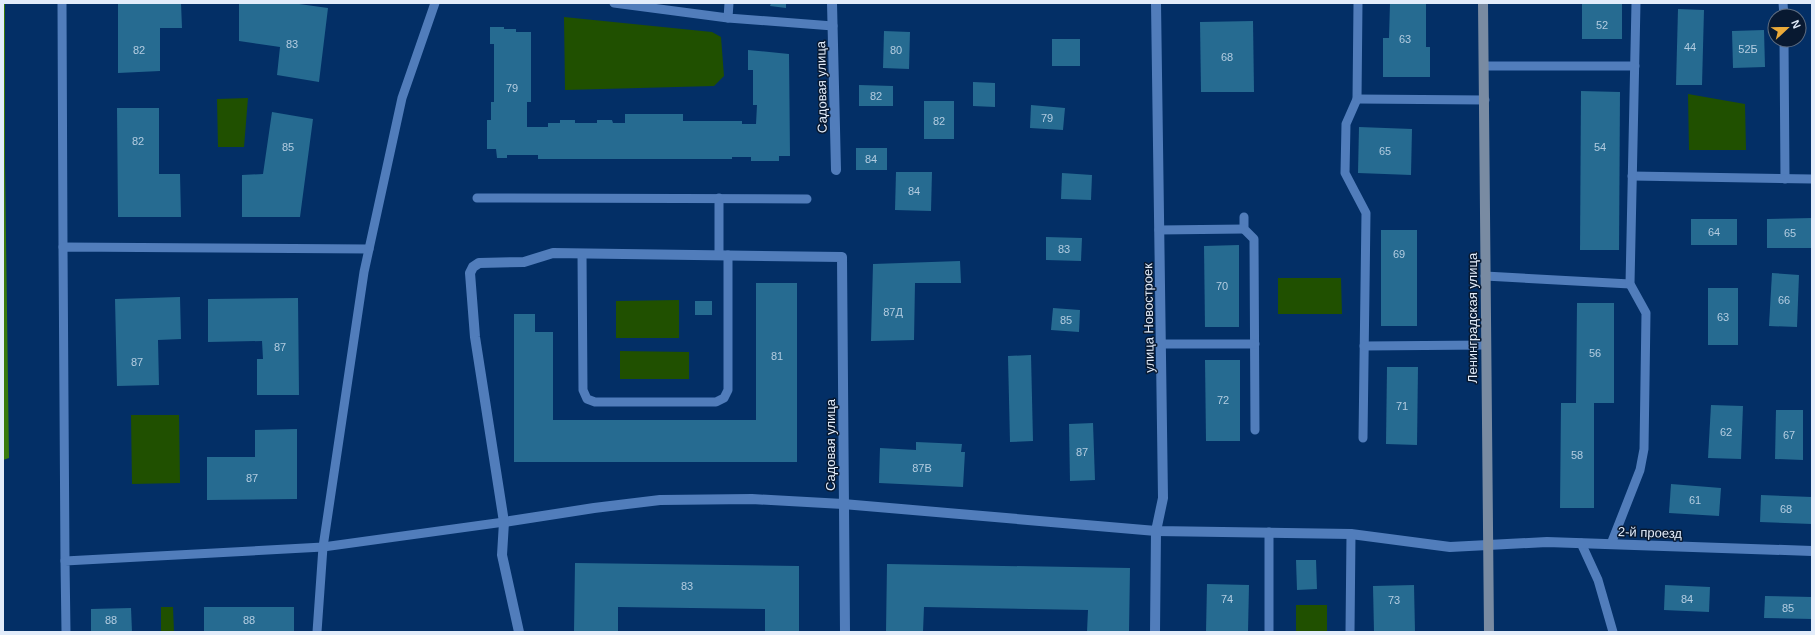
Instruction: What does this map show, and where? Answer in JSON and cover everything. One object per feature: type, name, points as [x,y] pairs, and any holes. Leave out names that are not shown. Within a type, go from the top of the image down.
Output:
[{"type":"main road","name":"Ленинградская улица","points":[[1483,3],[1485,66],[1485,345],[1488,632]]},
{"type":"street","name":"Садовая улица","points":[[832,3],[836,170]]},
{"type":"street","name":"улица Новостроек","points":[[1156,3],[1163,498],[1156,531],[1156,632]]},
{"type":"street","points":[[519,632],[502,555],[504,522],[475,337],[470,273],[473,266],[479,263],[524,262],[553,253],[723,255]]},
{"type":"street","name":"Садовая улица","points":[[723,255],[842,257],[845,632]]},
{"type":"street","name":"2-й проезд","points":[[504,522],[579,510],[660,500],[752,499],[843,504],[1156,531],[1351,534],[1450,547],[1546,542],[1812,551]]},
{"type":"lane","points":[[62,3],[62,247],[66,632]]},
{"type":"lane","points":[[317,632],[323,547],[363,275],[402,98],[435,3]]},
{"type":"lane","points":[[614,3],[672,7],[728,18],[833,26]]},
{"type":"lane","points":[[728,18],[729,3]]},
{"type":"lane","points":[[1358,3],[1357,99],[1346,124],[1345,173],[1366,213],[1363,438]]},
{"type":"lane","points":[[1611,544],[1640,470],[1644,449],[1646,314],[1630,284],[1636,3]]},
{"type":"lane","points":[[1784,48],[1785,179]]},
{"type":"lane","points":[[1485,66],[1634,66]]},
{"type":"lane","points":[[1357,99],[1485,100]]},
{"type":"lane","points":[[1632,176],[1812,179]]},
{"type":"lane","points":[[477,198],[807,199]]},
{"type":"lane","points":[[582,254],[583,390],[586,399],[595,402],[716,402],[724,398],[728,390],[723,255],[719,198]]},
{"type":"lane","points":[[1244,217],[1244,229],[1254,239],[1255,430]]},
{"type":"lane","points":[[1160,230],[1244,229]]},
{"type":"lane","points":[[62,247],[369,249]]},
{"type":"lane","points":[[1485,276],[1630,284]]},
{"type":"lane","points":[[1161,344],[1255,344]]},
{"type":"lane","points":[[1364,346],[1485,345]]},
{"type":"lane","points":[[65,561],[323,547],[504,522]]},
{"type":"lane","points":[[1269,532],[1269,632]]},
{"type":"lane","points":[[1350,632],[1351,534]]},
{"type":"lane","points":[[1580,543],[1598,580],[1613,632]]},
{"type":"green space","points":[[3,3],[5,3],[5,163],[9,458],[3,460]]},
{"type":"green space","points":[[564,17],[712,32],[721,37],[724,76],[714,86],[565,90]]},
{"type":"green space","points":[[1688,94],[1745,104],[1746,150],[1689,150]]},
{"type":"green space","points":[[248,98],[244,147],[218,147],[217,99]]},
{"type":"green space","points":[[1278,278],[1341,278],[1342,314],[1278,314]]},
{"type":"green space","points":[[679,300],[679,338],[616,338],[616,301]]},
{"type":"green space","points":[[620,351],[689,352],[689,379],[620,379]]},
{"type":"green space","points":[[131,415],[179,415],[180,483],[132,484]]},
{"type":"green space","points":[[1296,605],[1327,605],[1327,632],[1296,632]]},
{"type":"green space","points":[[161,607],[173,607],[174,632],[161,632]]},
{"type":"building","points":[[118,3],[181,3],[182,28],[160,28],[160,71],[118,73]]},
{"type":"building","points":[[239,3],[292,3],[328,8],[319,82],[277,75],[280,47],[239,41]]},
{"type":"building","points":[[771,3],[786,3],[786,8],[770,6]]},
{"type":"building","points":[[1390,3],[1426,3],[1426,47],[1430,47],[1430,77],[1383,77],[1383,38],[1389,38]]},
{"type":"building","points":[[1582,3],[1622,3],[1622,39],[1582,39]]},
{"type":"building","points":[[1678,9],[1704,10],[1702,85],[1676,85]]},
{"type":"building","points":[[1253,21],[1254,92],[1201,92],[1200,22]]},
{"type":"building","points":[[490,27],[516,29],[516,32],[531,32],[531,102],[527,102],[527,127],[548,127],[548,123],[560,123],[560,120],[575,120],[575,123],[597,123],[597,120],[612,120],[613,123],[625,123],[625,114],[683,114],[683,121],[742,121],[742,124],[756,124],[757,105],[753,105],[753,70],[748,70],[748,50],[789,54],[790,156],[779,156],[779,161],[751,161],[751,157],[732,157],[732,159],[538,159],[538,155],[507,155],[507,158],[497,158],[496,149],[487,149],[487,120],[491,120],[491,102],[494,102],[494,44],[490,44]]},
{"type":"building","points":[[1764,30],[1765,67],[1733,68],[1732,31]]},
{"type":"building","points":[[884,31],[910,32],[909,69],[883,68]]},
{"type":"building","points":[[1052,39],[1080,39],[1080,66],[1052,66]]},
{"type":"building","points":[[973,82],[995,83],[995,107],[973,106]]},
{"type":"building","points":[[859,85],[893,86],[893,106],[859,106]]},
{"type":"building","points":[[1581,91],[1620,92],[1619,250],[1580,250]]},
{"type":"building","points":[[924,101],[954,101],[954,139],[924,139]]},
{"type":"building","points":[[1031,105],[1065,108],[1063,130],[1030,128]]},
{"type":"building","points":[[117,108],[159,108],[159,174],[180,174],[181,217],[118,217]]},
{"type":"building","points":[[272,112],[313,119],[300,217],[242,217],[242,175],[263,174]]},
{"type":"building","points":[[1359,127],[1412,129],[1411,175],[1358,173]]},
{"type":"building","points":[[856,148],[887,148],[887,170],[856,170]]},
{"type":"building","points":[[896,172],[932,172],[931,211],[895,210]]},
{"type":"building","points":[[1062,173],[1092,175],[1091,200],[1061,199]]},
{"type":"building","points":[[1812,218],[1812,248],[1767,248],[1767,219]]},
{"type":"building","points":[[1691,219],[1737,219],[1737,245],[1691,245]]},
{"type":"building","points":[[1381,230],[1417,230],[1417,326],[1381,326]]},
{"type":"building","points":[[1046,237],[1082,238],[1081,261],[1046,260]]},
{"type":"building","points":[[1239,245],[1239,327],[1205,327],[1204,246]]},
{"type":"building","points":[[960,261],[961,283],[915,283],[914,340],[871,341],[873,264]]},
{"type":"building","points":[[1772,273],[1799,275],[1797,327],[1769,326]]},
{"type":"building","points":[[756,283],[797,283],[797,462],[514,462],[514,314],[535,314],[535,332],[553,332],[553,420],[756,420]]},
{"type":"building","points":[[1708,288],[1738,288],[1738,345],[1708,345]]},
{"type":"building","points":[[180,297],[181,339],[158,340],[159,385],[117,386],[115,299]]},
{"type":"building","points":[[298,298],[299,395],[257,395],[257,359],[263,359],[262,341],[208,342],[208,299]]},
{"type":"building","points":[[695,301],[712,301],[712,315],[695,315]]},
{"type":"building","points":[[1577,303],[1614,303],[1614,403],[1594,403],[1594,508],[1560,508],[1561,403],[1576,403]]},
{"type":"building","points":[[1053,308],[1080,310],[1079,332],[1051,330]]},
{"type":"building","points":[[1031,355],[1033,441],[1010,442],[1008,356]]},
{"type":"building","points":[[1205,360],[1240,360],[1240,441],[1206,441]]},
{"type":"building","points":[[1387,367],[1418,367],[1417,445],[1386,444]]},
{"type":"building","points":[[1711,405],[1743,406],[1741,459],[1708,458]]},
{"type":"building","points":[[1776,410],[1803,410],[1803,460],[1775,459]]},
{"type":"building","points":[[1093,423],[1095,480],[1070,481],[1069,424]]},
{"type":"building","points":[[297,429],[297,499],[207,500],[207,457],[255,457],[255,430]]},
{"type":"building","points":[[916,442],[962,444],[961,452],[965,452],[963,487],[879,483],[880,448],[916,450]]},
{"type":"building","points":[[1671,484],[1721,488],[1719,516],[1669,513]]},
{"type":"building","points":[[1761,495],[1812,497],[1812,524],[1760,522]]},
{"type":"building","points":[[1296,560],[1316,560],[1317,589],[1297,590]]},
{"type":"building","points":[[575,563],[799,566],[799,632],[765,632],[765,609],[618,607],[618,632],[574,632]]},
{"type":"building","points":[[887,564],[1130,568],[1129,632],[1087,632],[1088,610],[924,607],[923,632],[886,632]]},
{"type":"building","points":[[1207,584],[1249,585],[1248,632],[1206,632]]},
{"type":"building","points":[[1414,585],[1415,632],[1374,632],[1373,586]]},
{"type":"building","points":[[1665,585],[1710,587],[1709,612],[1664,610]]},
{"type":"building","points":[[1765,596],[1812,597],[1812,619],[1764,618]]},
{"type":"building","points":[[204,607],[294,607],[294,632],[204,632]]},
{"type":"building","points":[[131,608],[132,632],[91,632],[91,609]]}]
